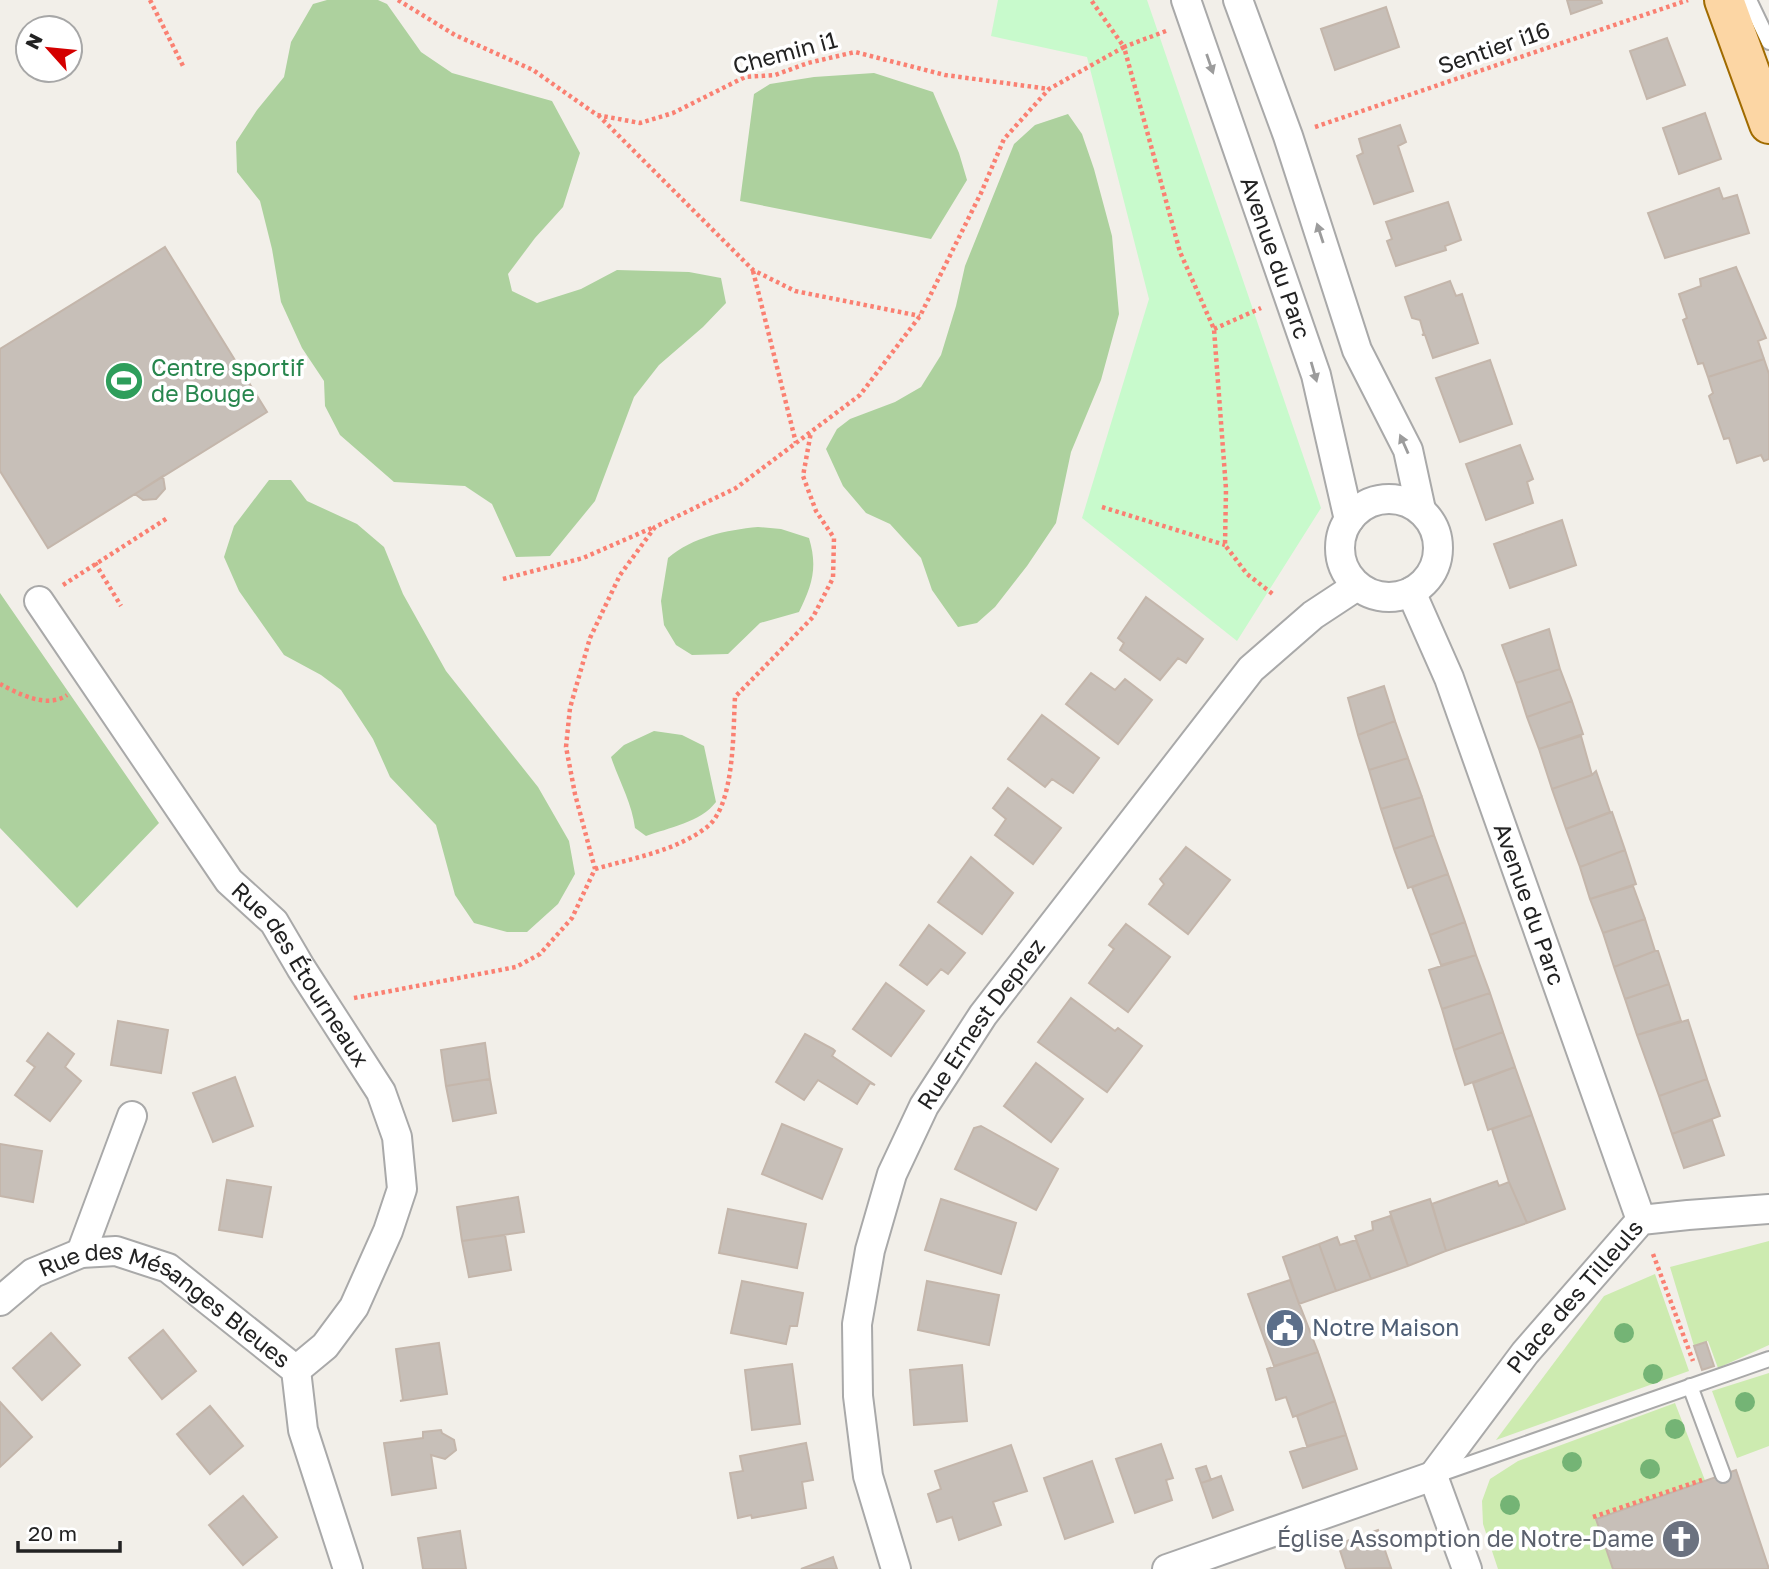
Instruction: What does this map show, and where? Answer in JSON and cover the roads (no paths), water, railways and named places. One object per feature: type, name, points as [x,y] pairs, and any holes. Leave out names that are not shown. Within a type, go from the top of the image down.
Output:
[{"type":"main road","points":[[1724,0],[1760,58],[1769,124]]},
{"type":"street","name":"Avenue du Parc","points":[[1186,0],[1316,376],[1349,520],[1342,533],[1340,547],[1344,568],[1357,586]]},
{"type":"street","name":"Avenue du Parc","points":[[1238,0],[1289,136],[1357,350],[1408,450],[1421,510],[1438,537],[1438,554],[1434,569],[1425,583],[1411,592],[1449,678],[1641,1220]]},
{"type":"street","points":[[1349,520],[1360,508],[1375,500],[1399,500],[1421,510]]},
{"type":"street","points":[[1357,586],[1382,597],[1395,597],[1411,592]]},
{"type":"street","name":"Rue Ernest Deprez","points":[[896,1569],[868,1476],[858,1396],[857,1324],[870,1250],[892,1174],[918,1117],[983,1016],[1251,668],[1313,615],[1357,586]]},
{"type":"street","name":"Rue des Étourneaux","points":[[39,601],[229,881],[274,922],[381,1091],[397,1138],[402,1189],[388,1231],[354,1307],[325,1346],[296,1370]]},
{"type":"street","points":[[81,1253],[132,1116]]},
{"type":"street","name":"Place des Tilleuls","points":[[1433,1476],[1525,1353],[1641,1220],[1769,1209]]},
{"type":"street","name":"Rue des Mésanges Bleues","points":[[0,1301],[33,1273],[81,1253],[116,1251],[168,1268],[296,1370],[303,1430],[348,1569]]},
{"type":"street","points":[[1167,1569],[1433,1476],[1467,1569]]},
{"type":"lane","points":[[1742,0],[1760,58]]},
{"type":"lane","points":[[1749,0],[1760,58]]},
{"type":"lane","points":[[1433,1476],[1769,1359]]},
{"type":"lane","points":[[1695,1384],[1723,1474]]},
{"type":"place","name":"Centre sportif de Bouge","points":[[124,381]]},
{"type":"place","name":"Notre Maison","points":[[1285,1328]]},
{"type":"place","name":"Église Assomption de Notre-Dame","points":[[1681,1539]]}]
